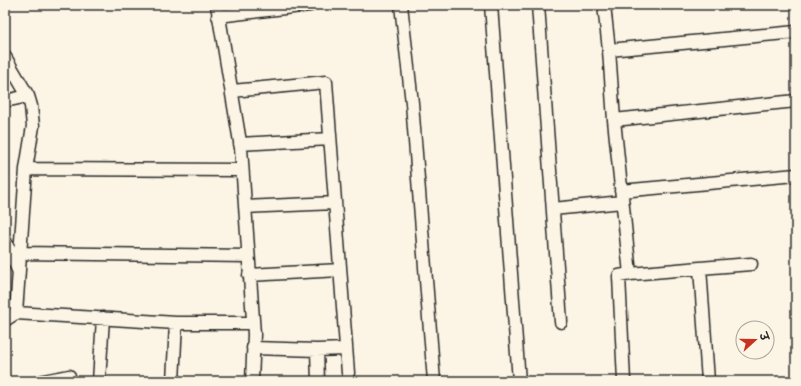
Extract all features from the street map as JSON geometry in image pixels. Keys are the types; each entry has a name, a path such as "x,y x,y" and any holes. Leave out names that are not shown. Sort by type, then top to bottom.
{"street":[{"path":"252,381 253,323 240,144 218,11 310,5"},
{"path":"401,5 412,104 434,381"},
{"path":"490,5 519,381"},
{"path":"538,5 561,322"},
{"path":"604,5 630,274"},
{"path":"609,50 796,32"},
{"path":"5,57 28,96 31,106 33,126 26,169 16,313"},
{"path":"232,91 326,82 348,373"},
{"path":"5,101 28,96"},
{"path":"614,120 796,101"},
{"path":"240,144 330,139"},
{"path":"26,169 242,170"},
{"path":"553,209 622,197 796,175"},
{"path":"245,207 335,203"},
{"path":"5,241 19,271"},
{"path":"20,253 248,256"},
{"path":"624,381 619,276 751,264"},
{"path":"700,268 708,381"},
{"path":"250,275 340,270"},
{"path":"5,320 16,313 176,323 253,323"},
{"path":"99,381 103,318"},
{"path":"173,381 176,323"},
{"path":"253,348 317,350 346,349"},
{"path":"317,350 318,381"},
{"path":"43,381 69,376"}]}
